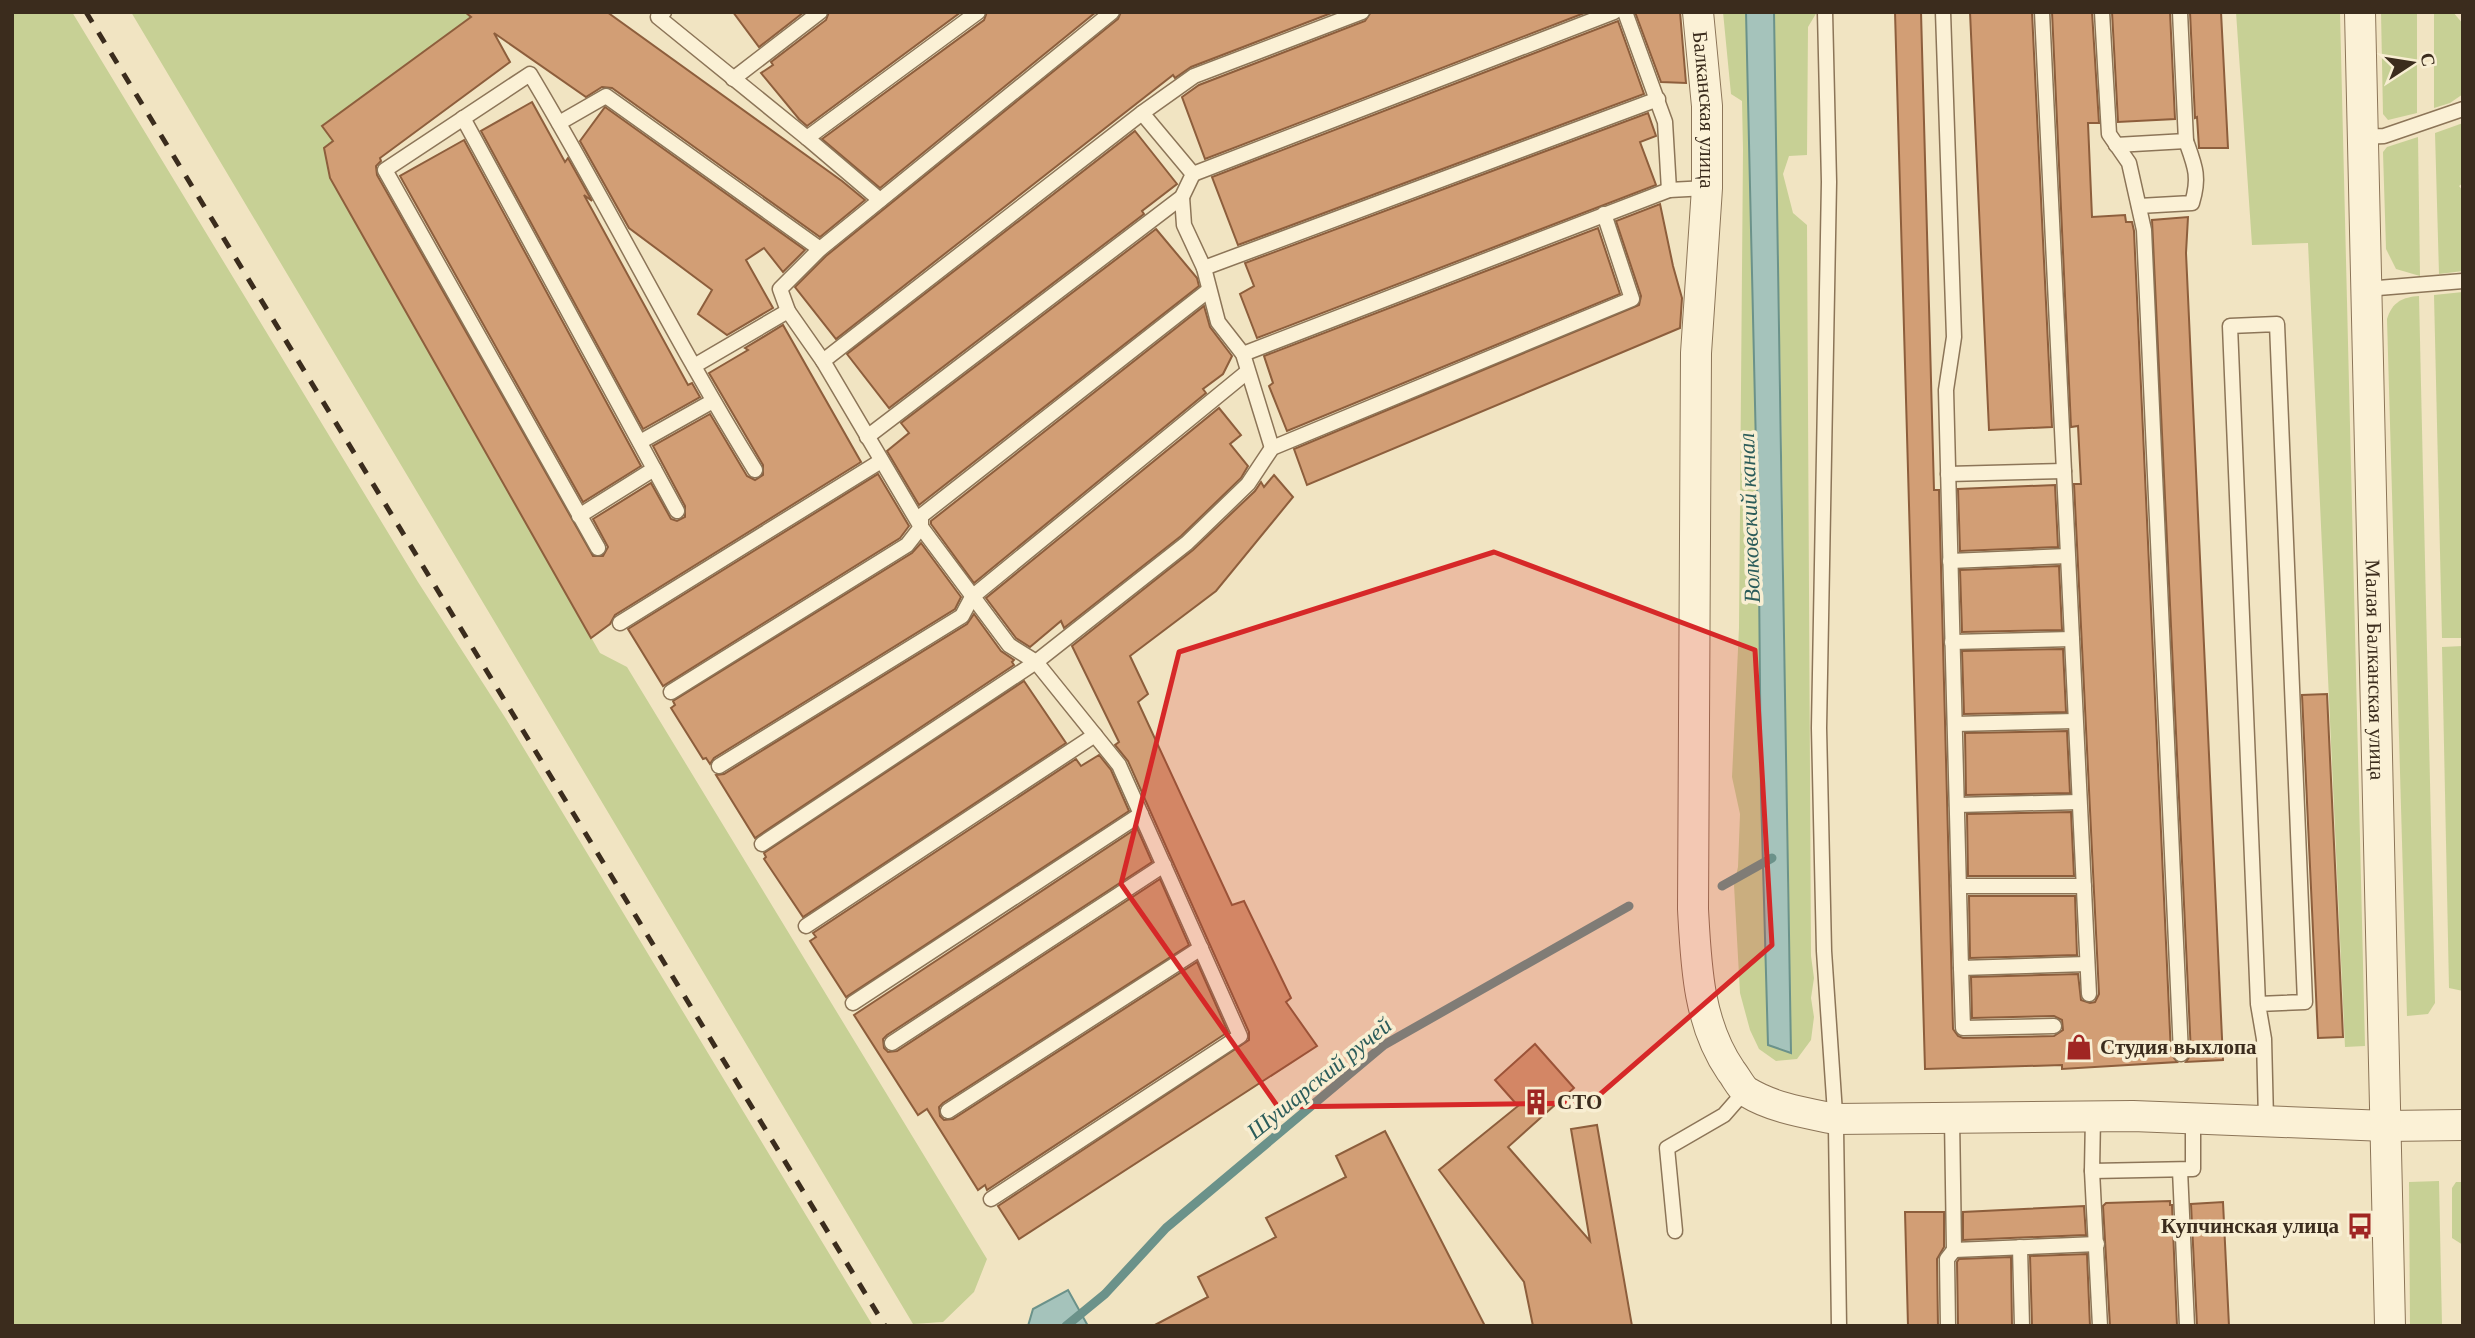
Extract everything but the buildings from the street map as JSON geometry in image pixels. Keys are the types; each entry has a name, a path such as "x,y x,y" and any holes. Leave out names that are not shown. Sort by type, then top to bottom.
{"street":[{"name":"Балканская улица","path":"1698,12 1707,106 1707,197 1696,353 1693,909 1696,968 1704,1010 1716,1050 1745,1091"},
{"name":"Малая Балканская улица","path":"2360,12 2390,1326"},
{"path":"1745,1091 1791,1110 1835,1123 2093,1116 2386,1126 2463,1125"}],"lane":[{"path":"664,12 658,17 880,200"},
{"path":"733,79 820,12"},
{"path":"807,138 978,12"},
{"path":"991,1199 1240,1036 1119,765 1036,662 1009,645 921,527 823,361 788,311 780,289 820,249 1112,12"},
{"path":"823,361 1142,113 1194,76 1362,12"},
{"path":"867,437 1182,197 1193,174 1614,12"},
{"path":"1625,12 1665,122 1669,190"},
{"path":"1825,12 1829,182 1819,728 1824,951 1835,1123 1839,1326"},
{"path":"1943,12 1954,337 1946,390 1963,1028 2054,1026"},
{"path":"2042,12 2089,994"},
{"path":"2102,12 2109,134 2130,163 2144,230 2181,1054"},
{"path":"2139,206 2192,203 2197,186 2195,167 2186,141 2180,12"},
{"path":"598,548 385,170 530,74 713,401 755,470"},
{"path":"559,123 606,96 820,249"},
{"path":"1204,268 1658,99"},
{"path":"2363,137 2384,136 2463,109"},
{"path":"1142,113 1193,174"},
{"path":"463,118 677,511"},
{"path":"2116,145 2186,141"},
{"path":"1242,354 1669,190 1707,197"},
{"path":"1182,197 1184,225 1204,268 1218,322 1242,354 1272,448"},
{"path":"762,844 1036,662 1187,543 1248,484 1272,448 1632,299 1604,215"},
{"path":"2366,289 2463,281"},
{"path":"671,692 906,545 921,527 921,516 1209,290"},
{"path":"694,366 788,311"},
{"path":"2258,1004 2305,1002 2277,324 2230,326 2258,1004 2264,1039 2266,1120"},
{"path":"719,766 962,616 972,597 1247,372"},
{"path":"640,442 713,401"},
{"path":"620,623 881,461"},
{"path":"579,516 654,469"},
{"path":"1948,474 2064,471"},
{"path":"1950,561 2067,556"},
{"path":"1952,642 2072,639"},
{"path":"1955,724 2076,721"},
{"path":"806,926 1095,735"},
{"path":"1957,806 2079,802"},
{"path":"853,1003 1141,814"},
{"path":"892,1044 1164,865"},
{"path":"1959,886 2084,886"},
{"path":"948,1111 1201,948"},
{"path":"1961,968 2087,964"},
{"path":"1675,1231 1667,1148 1724,1115 1745,1091"},
{"path":"2093,1116 2092,1171 2100,1326"},
{"path":"1948,1326 1947,1259 1954,1250 1952,1118"},
{"path":"2092,1171 2193,1170 2193,1118"},
{"path":"2180,1170 2187,1326"},
{"path":"1954,1250 2097,1244"},
{"path":"2020,1247 2022,1326"}],"highlighted area":[{"path":"1494,552 1755,650 1772,945 1590,1103 1278,1107 1121,884 1179,652"}],"green space":[{"path":"12,12 72,12 418,582 506,719 873,1326 12,1326"},
{"path":"131,12 478,12 322,126 333,141 324,149 330,178 600,653 627,667 987,1259 974,1292 943,1322 913,1324"},
{"path":"1723,12 1746,12 1768,1045 1791,1052 1774,12 1817,12 1808,27 1807,155 1789,156 1783,174 1793,213 1807,225 1811,956 1814,978 1811,998 1814,1017 1811,1040 1797,1059 1776,1061 1759,1049 1750,1030 1740,993 1734,885 1738,867 1740,814 1732,777 1739,628 1743,150 1742,101 1731,94"},
{"path":"2236,12 2340,12 2365,1046 2345,1047 2308,243 2252,245"},
{"path":"2381,12 2417,12 2417,113 2388,120 2383,114"},
{"path":"2434,12 2453,12 2463,24 2463,94 2450,103 2434,108"},
{"path":"2463,123 2463,183 2459,186 2463,191 2463,271 2439,274 2435,133"},
{"path":"2418,137 2420,276 2396,269 2386,249 2383,152 2387,147"},
{"path":"2463,292 2463,638 2442,638 2434,295"},
{"path":"2419,296 2435,1003 2428,1014 2407,1016 2387,319 2392,308 2399,302"},
{"path":"2463,646 2463,991 2449,988 2442,647"},
{"path":"2439,1181 2442,1326 2410,1326 2409,1182"},
{"path":"2456,1182 2463,1182 2463,1245 2452,1238 2452,1188"}],"water":[{"path":"1746,12 1774,12 1791,1053 1768,1045"},
{"path":"1068,1290 1088,1326 1028,1326 1033,1309"}],"waterway":[{"name":"Шушарский ручей","path":"1722,886 1772,858"},
{"name":"Шушарский ручей","path":"1066,1326 1105,1294 1166,1228 1384,1045 1629,906"}],"railway":[{"path":"86,12 885,1326"}],"place":[{"name":"Студия выхлопа","path":"2079,1047"},
{"name":"СТО","path":"1536,1102"},
{"name":"Купчинская улица","path":"2360,1226"}],"water label":[{"name":"Волковский канал","path":"1749,518"}]}
